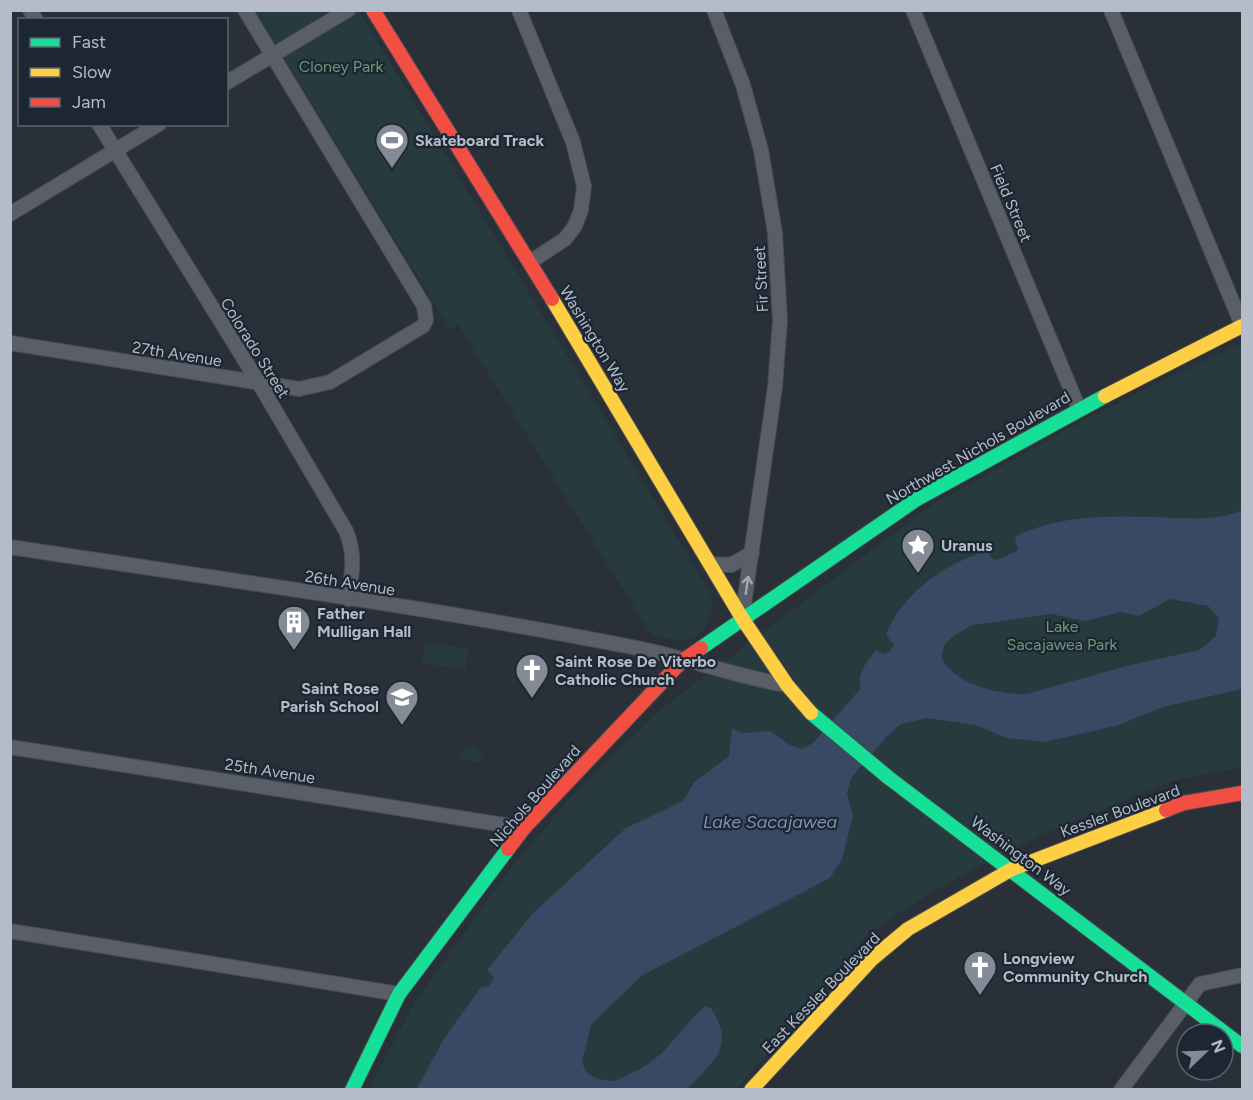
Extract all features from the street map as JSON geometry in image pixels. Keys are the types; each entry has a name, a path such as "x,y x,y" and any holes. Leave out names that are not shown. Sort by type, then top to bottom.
{"main road":[{"name":"Washington Way","path":"374,10 530,262 742,618 787,685 817,720 889,778 1012,869 1242,1046"},
{"name":"Northwest Nichols Boulevard","path":"742,618 917,499 1079,409 1242,325"},
{"name":"Nichols Boulevard","path":"352,1089 399,994 524,828 682,661 742,618"},
{"name":"Kessler Boulevard","path":"1012,869 1184,803 1242,793"},
{"name":"East Kessler Boulevard","path":"751,1089 872,959 900,935 1012,869"}],"street":[{"path":"245,10 272,56"},
{"path":"228,82 348,10"},
{"path":"519,10 573,142 584,186 580,210 574,226 565,238 530,262"},
{"name":"Fir Street","path":"714,10 743,85 761,150 776,233 780,320 775,387 742,618"},
{"name":"Field Street","path":"913,10 1079,409"},
{"path":"1111,10 1242,325"},
{"name":"27th Avenue","path":"10,343 260,385 299,389 330,382 418,331 426,320 424,306 272,56"},
{"name":"Colorado Street","path":"100,126 260,385 353,548 354,568 348,598"},
{"path":"10,214 156,126"},
{"name":"26th Avenue","path":"10,547 348,598 639,649 682,661"},
{"path":"710,564 731,565 752,553"},
{"path":"682,661 758,681 787,685"},
{"name":"25th Avenue","path":"10,747 524,828"},
{"path":"10,931 399,994"},
{"path":"1120,1089 1200,984 1242,975"}],"green space":[{"name":"Cloney Park","path":"255,11 359,11 711,594 712,609 708,623 698,634 679,640 651,634 458,325 450,329"},
{"name":"Lake Sacajawea Park","path":"1242,342 1242,767 1175,780 1052,830 975,868 905,909 867,935 737,1089 368,1090 415,1002 510,869 572,796 661,709 932,505 1088,418"},
{"path":"425,642 469,649 465,670 422,663"},
{"path":"467,747 477,749 482,757 481,763 459,759 460,753"}],"water":[{"name":"Lake Sacajawea","path":"1242,510 1242,689 1163,707 1119,725 1045,742 1007,738 975,725 927,718 901,724 887,736 851,778 847,793 853,816 842,859 830,878 641,976 591,1025 582,1062 586,1072 597,1079 615,1081 642,1068 661,1054 698,1012 706,1006 711,1008 722,1033 722,1043 713,1061 687,1089 416,1090 445,1037 481,987 489,986 494,978 487,970 533,913 626,828 683,801 694,782 729,756 732,728 743,733 770,731 790,745 801,749 813,743 860,689 862,672 876,650 883,654 889,652 894,645 886,635 902,607 913,594 940,573 954,564 984,552 989,552 992,559 997,560 1018,550 1015,540 1018,535 1035,528 1068,520 1102,517 1200,518 1232,514","holes":["1170,599 1208,606 1219,618 1216,636 1199,650 1126,666 1027,694 991,690 966,681 947,666 941,657 945,644 956,634 973,625 1051,614 1085,621 1121,612 1139,616"]}],"traffic: fast":[{"path":"701,648 917,499 1105,396"},
{"path":"811,713 889,778 1242,1046"},
{"path":"352,1090 399,994 508,849"}],"traffic: slow":[{"path":"552,299 742,618 787,685 811,713"},
{"path":"1105,396 1242,326"},
{"path":"751,1090 872,959 908,929 1012,869 1166,810"}],"traffic: jam":[{"path":"373,10 552,299"},
{"path":"508,849 524,828 682,661 701,648"},
{"path":"1166,810 1184,803 1242,793"}],"place":[{"name":"Skateboard Track","path":"392,169"},
{"name":"Uranus","path":"918,574"},
{"name":"Father Mulligan Hall","path":"294,651"},
{"name":"Saint Rose De Viterbo Catholic Church","path":"532,699"},
{"name":"Saint Rose Parish School","path":"402,726"},
{"name":"Longview Community Church","path":"980,996"}]}
